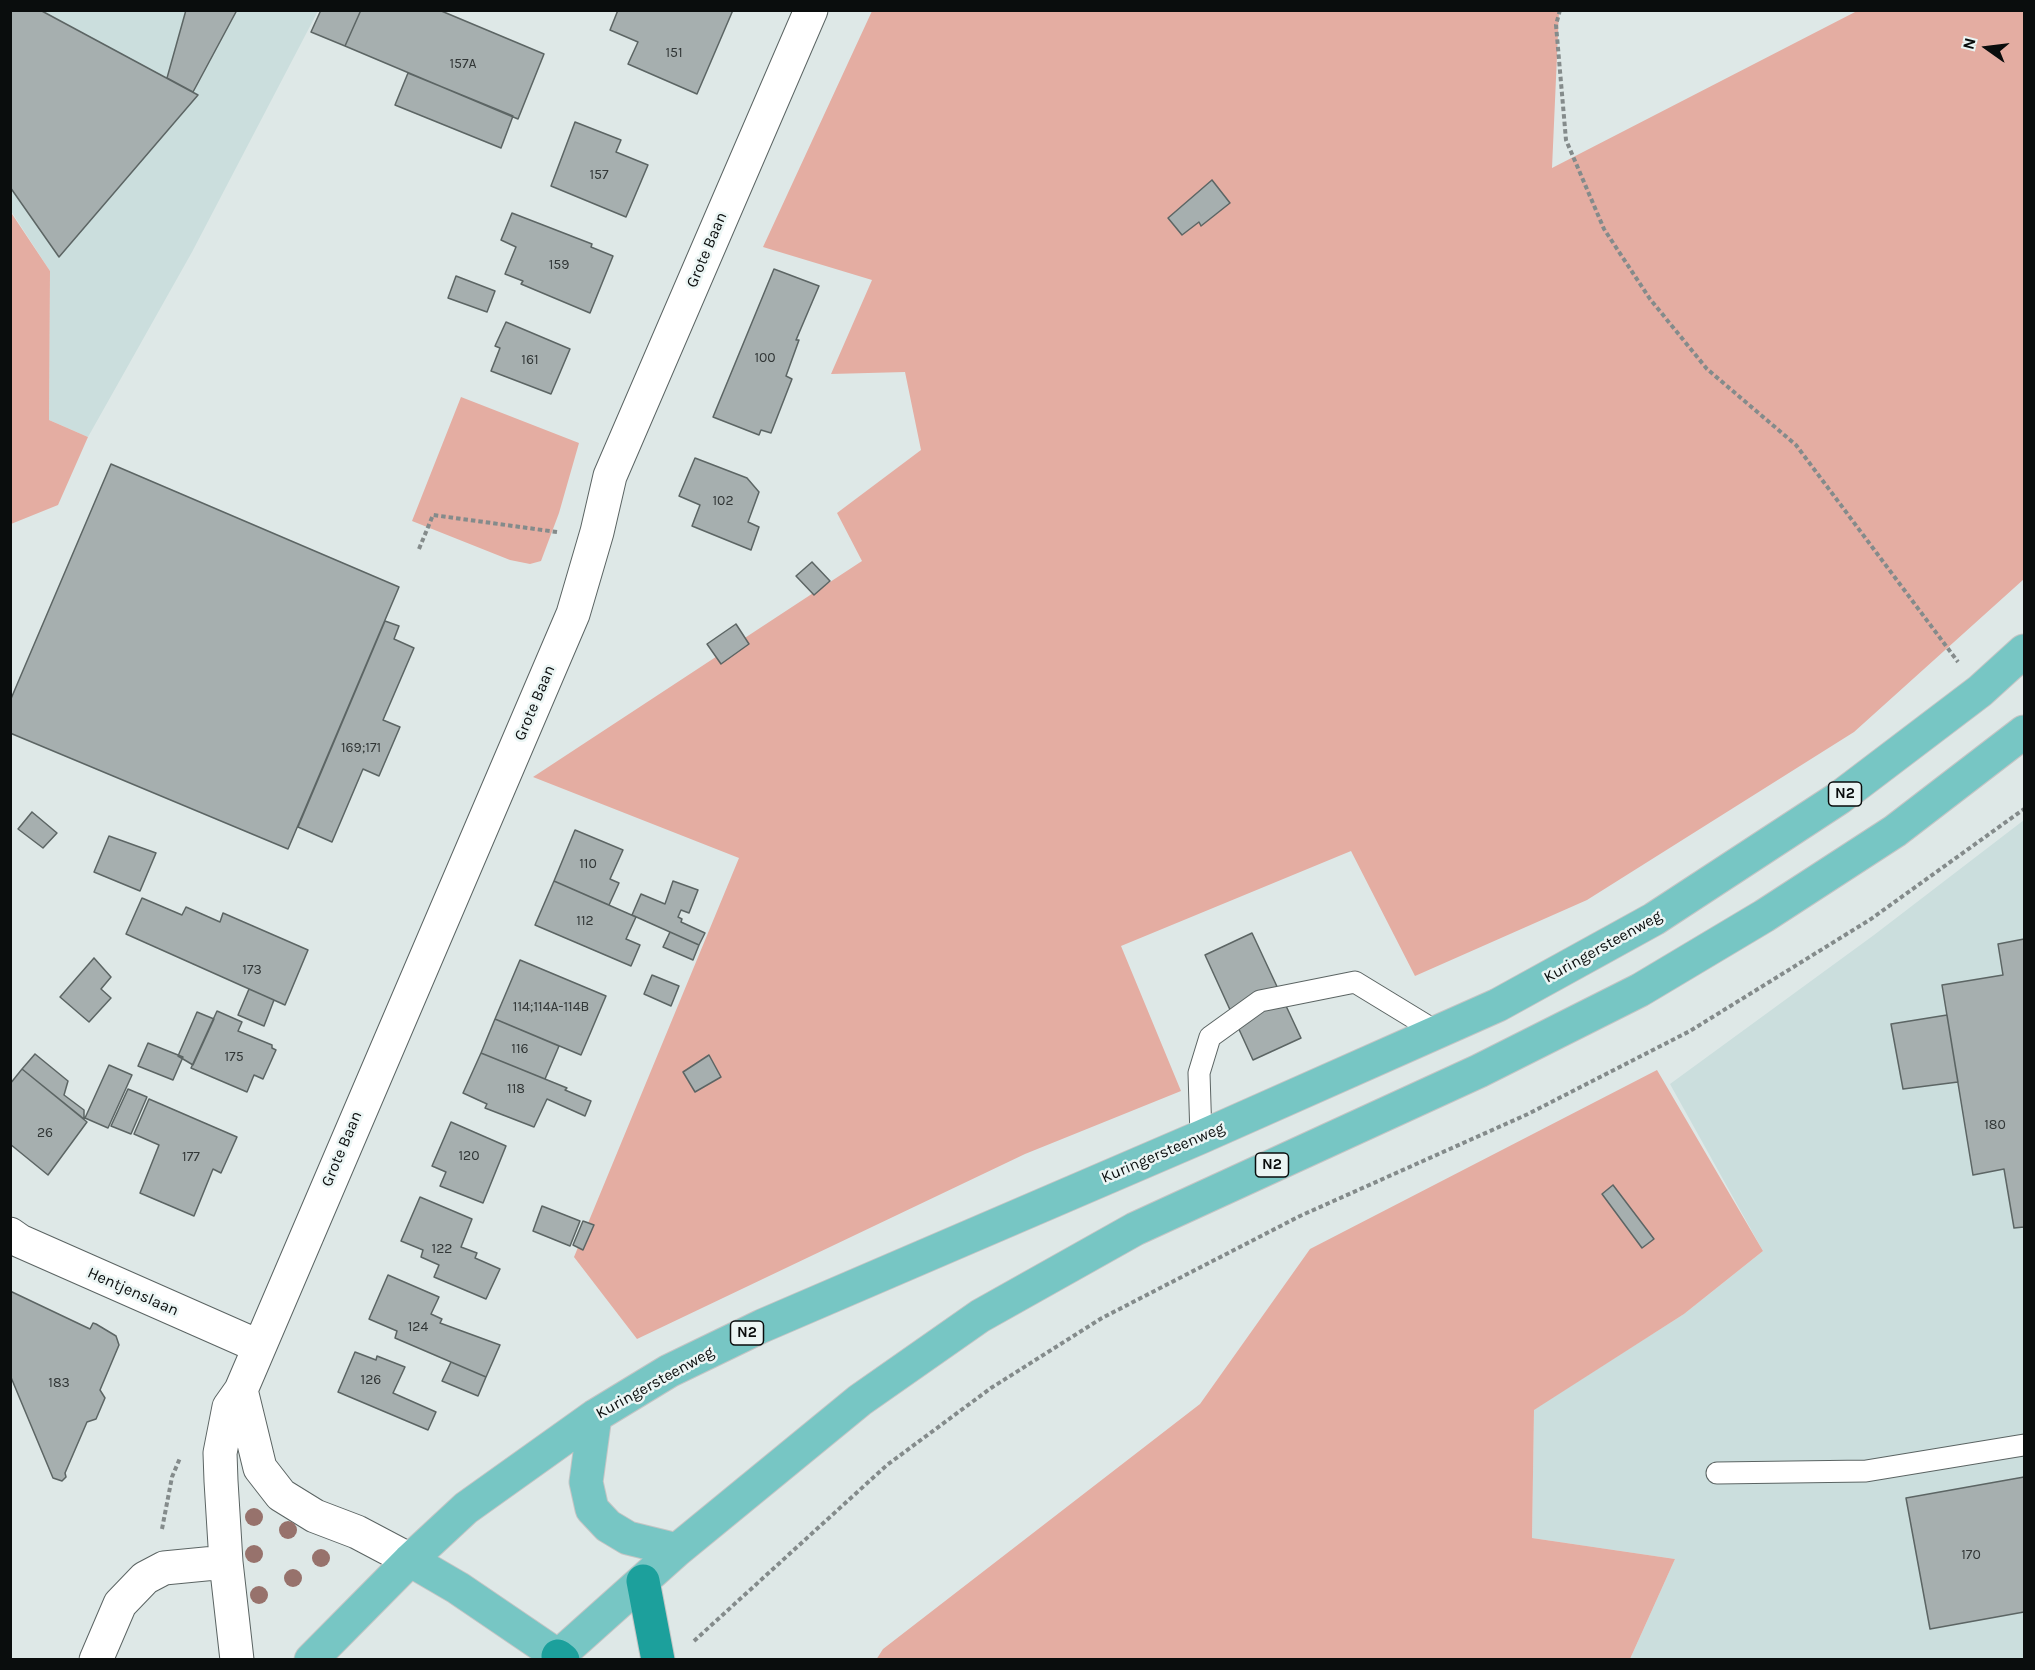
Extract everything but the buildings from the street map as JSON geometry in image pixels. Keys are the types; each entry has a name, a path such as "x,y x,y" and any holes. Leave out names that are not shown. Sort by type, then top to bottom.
{"highway":[{"path":"643,1581 658,1659"}],"main road":[{"name":"Kuringersteenweg","path":"311,1659 410,1560 466,1508 595,1416 669,1371 762,1326 1201,1137 1498,1005 1654,919 1839,798 1980,692 2025,651"},
{"name":"N2","path":"558,1658 677,1550 860,1400 980,1316 1135,1229 1479,1071 1640,990 1764,916 1895,831 2025,732"},
{"path":"595,1416 586,1482 592,1509 608,1526 628,1538 677,1550"},
{"path":"410,1560 458,1588 558,1658"}],"street":[{"name":"Grote Baan","path":"237,1659 226,1562 220,1453 229,1407 241,1390 573,614 597,532 610,476 811,10"},
{"name":"Hentjenslaan","path":"10,1234 31,1246 258,1346"},
{"path":"241,1390 260,1468 281,1495 315,1516 357,1532 410,1560"},
{"path":"96,1659 120,1604 145,1578 164,1568 226,1562"}],"lane":[{"path":"1201,1137 1199,1073 1210,1037 1260,1001 1355,982 1437,1032"},
{"path":"1717,1473 1866,1471 2025,1445"}],"path":[{"path":"1560,10 1556,25 1566,140 1604,229 1650,299 1707,369 1796,445 1980,692"},
{"path":"419,549 433,514 558,532"},
{"path":"689,1645 887,1465 991,1388 1102,1318 1300,1216 1528,1114 1690,1031 1871,919 2025,809"},
{"path":"164,1568 162,1522 172,1477"}],"shaded area":[{"path":"10,11 318,11 192,252 88,437 49,420 50,271 11,211"},
{"path":"872,11 1559,11 1552,168 1857,11 2024,11 2024,579 1854,732 1587,900 1415,976 1351,851 1121,946 1181,1091 1025,1154 637,1339 574,1257 739,858 533,777 862,561 837,513 921,450 905,372 831,374 872,280 763,247"},
{"path":"10,211 50,271 49,420 88,437 58,505 11,524"},
{"path":"461,397 579,443 559,513 541,561 530,564 510,560 412,521"},
{"path":"2024,820 2024,1659 1630,1659 1675,1559 1532,1538 1534,1409 1684,1314 1763,1251 1670,1084 1874,935"},
{"path":"1657,1070 1763,1251 1684,1314 1534,1410 1532,1538 1675,1559 1630,1659 876,1660 883,1649 1200,1404 1310,1249"}]}
